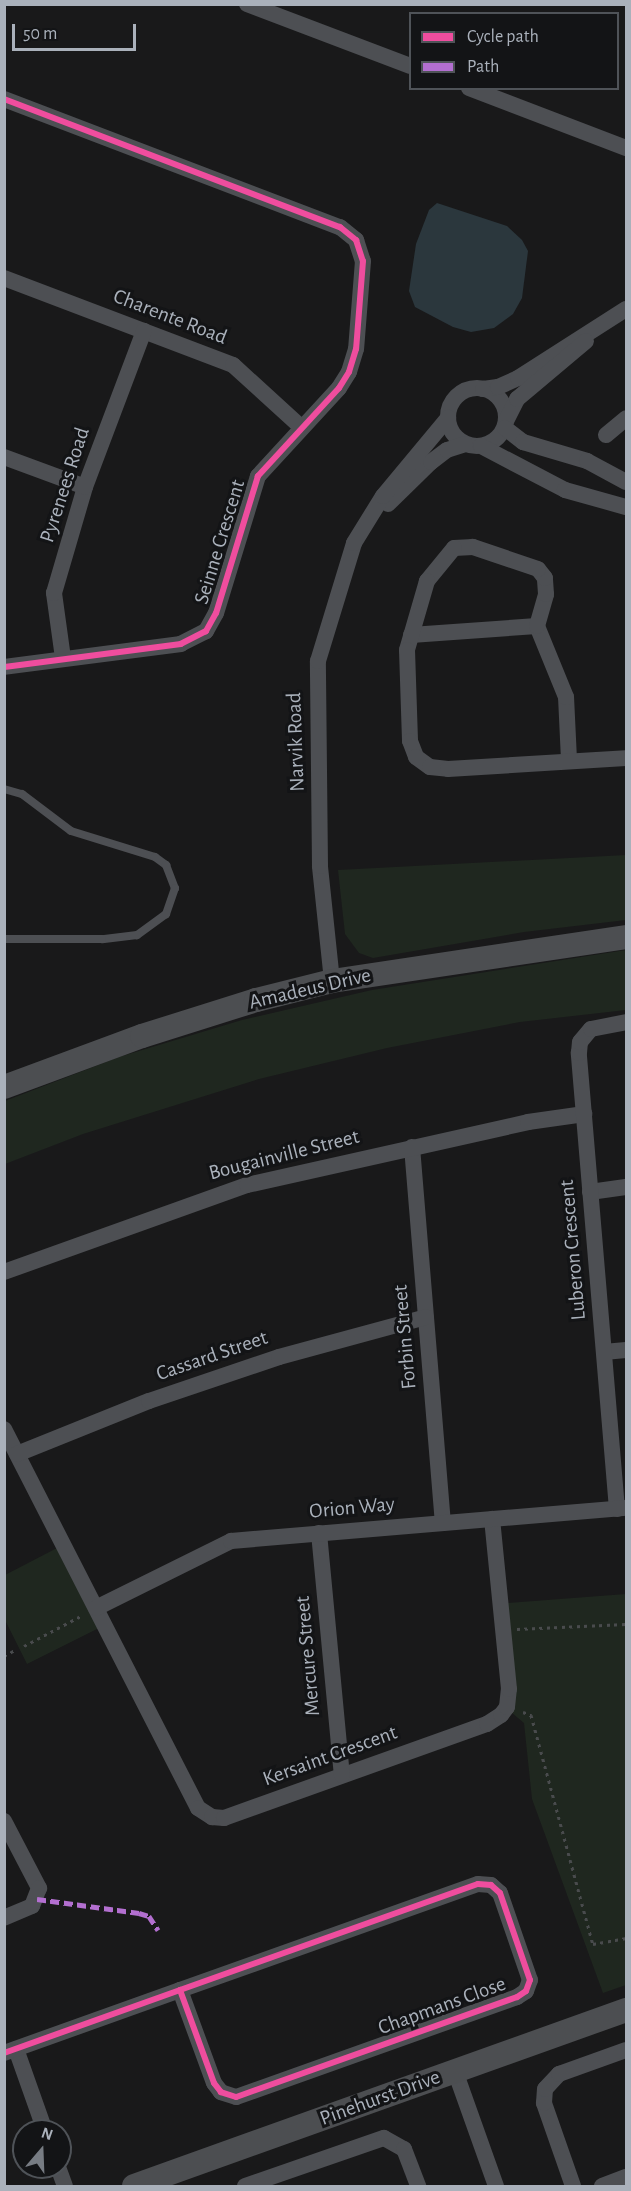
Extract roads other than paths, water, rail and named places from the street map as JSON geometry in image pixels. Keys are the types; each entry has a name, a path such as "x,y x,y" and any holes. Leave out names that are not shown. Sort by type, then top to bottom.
{"street":[{"path":"247,4 409,65"},
{"path":"474,90 627,148"},
{"name":"Seinne Crescent","path":"4,99 340,226 353,236 363,261 354,357 339,388 254,484 216,613 206,631 188,642 4,667"},
{"name":"Charente Road","path":"4,278 240,369 302,428"},
{"path":"627,309 590,335 575,339 505,384 461,393 452,404 448,418 454,435 545,481 595,500 627,507"},
{"name":"Pyrenees Road","path":"63,658 54,593 85,487 144,331"},
{"path":"473,445 495,441 506,425 517,399 582,347 590,335"},
{"path":"483,389 500,399 506,425 523,442 587,461 627,482"},
{"name":"Narvik Road","path":"332,981 320,866 318,662 341,574 354,543 383,496 448,418"},
{"path":"606,435 627,418"},
{"name":"Narvik Road","path":"374,512 390,503 431,462 447,450 473,445"},
{"path":"545,481 554,453"},
{"path":"4,457 85,487"},
{"path":"569,760 566,698 537,626 547,586 540,572 462,546 446,554 429,577 411,635 406,663 410,741 420,761 436,769 448,769 627,758"},
{"path":"411,635 537,626"},
{"name":"Amadeus Drive","path":"4,1087 188,1022 332,981 627,937"},
{"name":"Luberon Crescent","path":"622,1508 604,1352 580,1042 596,1026 627,1022"},
{"name":"Bougainville Street","path":"4,1272 224,1191 412,1147 584,1114"},
{"name":"Forbin Street","path":"412,1147 443,1523"},
{"path":"591,1192 627,1188"},
{"name":"Cassard Street","path":"17,1454 149,1401 279,1357 426,1317"},
{"path":"604,1352 627,1350"},
{"path":"4,1429 96,1608"},
{"name":"Orion Way","path":"96,1608 225,1542 622,1508"},
{"name":"Kersaint Crescent","path":"96,1608 198,1808 207,1816 224,1818 487,1724 507,1707 503,1630 492,1519"},
{"name":"Mercure Street","path":"319,1533 342,1775"},
{"path":"4,1821 39,1888 32,1906 4,1918"},
{"name":"Chapmans Close","path":"40,2119 10,2051 180,1990 483,1883 500,1893 530,1980 526,1991 517,1997 236,2097 221,2092 213,2083 180,1990"},
{"name":"Pinehurst Drive","path":"134,2187 627,2010"},
{"path":"573,2187 544,2103 545,2089 559,2074 627,2050"},
{"path":"455,2071 496,2187"},
{"path":"245,2187 384,2138 404,2149 418,2187"},
{"path":"602,2187 627,2177"}],"lane":[{"path":"4,789 22,794 71,831 155,857 166,865 175,888 166,914 137,935 102,939 4,939"}]}
